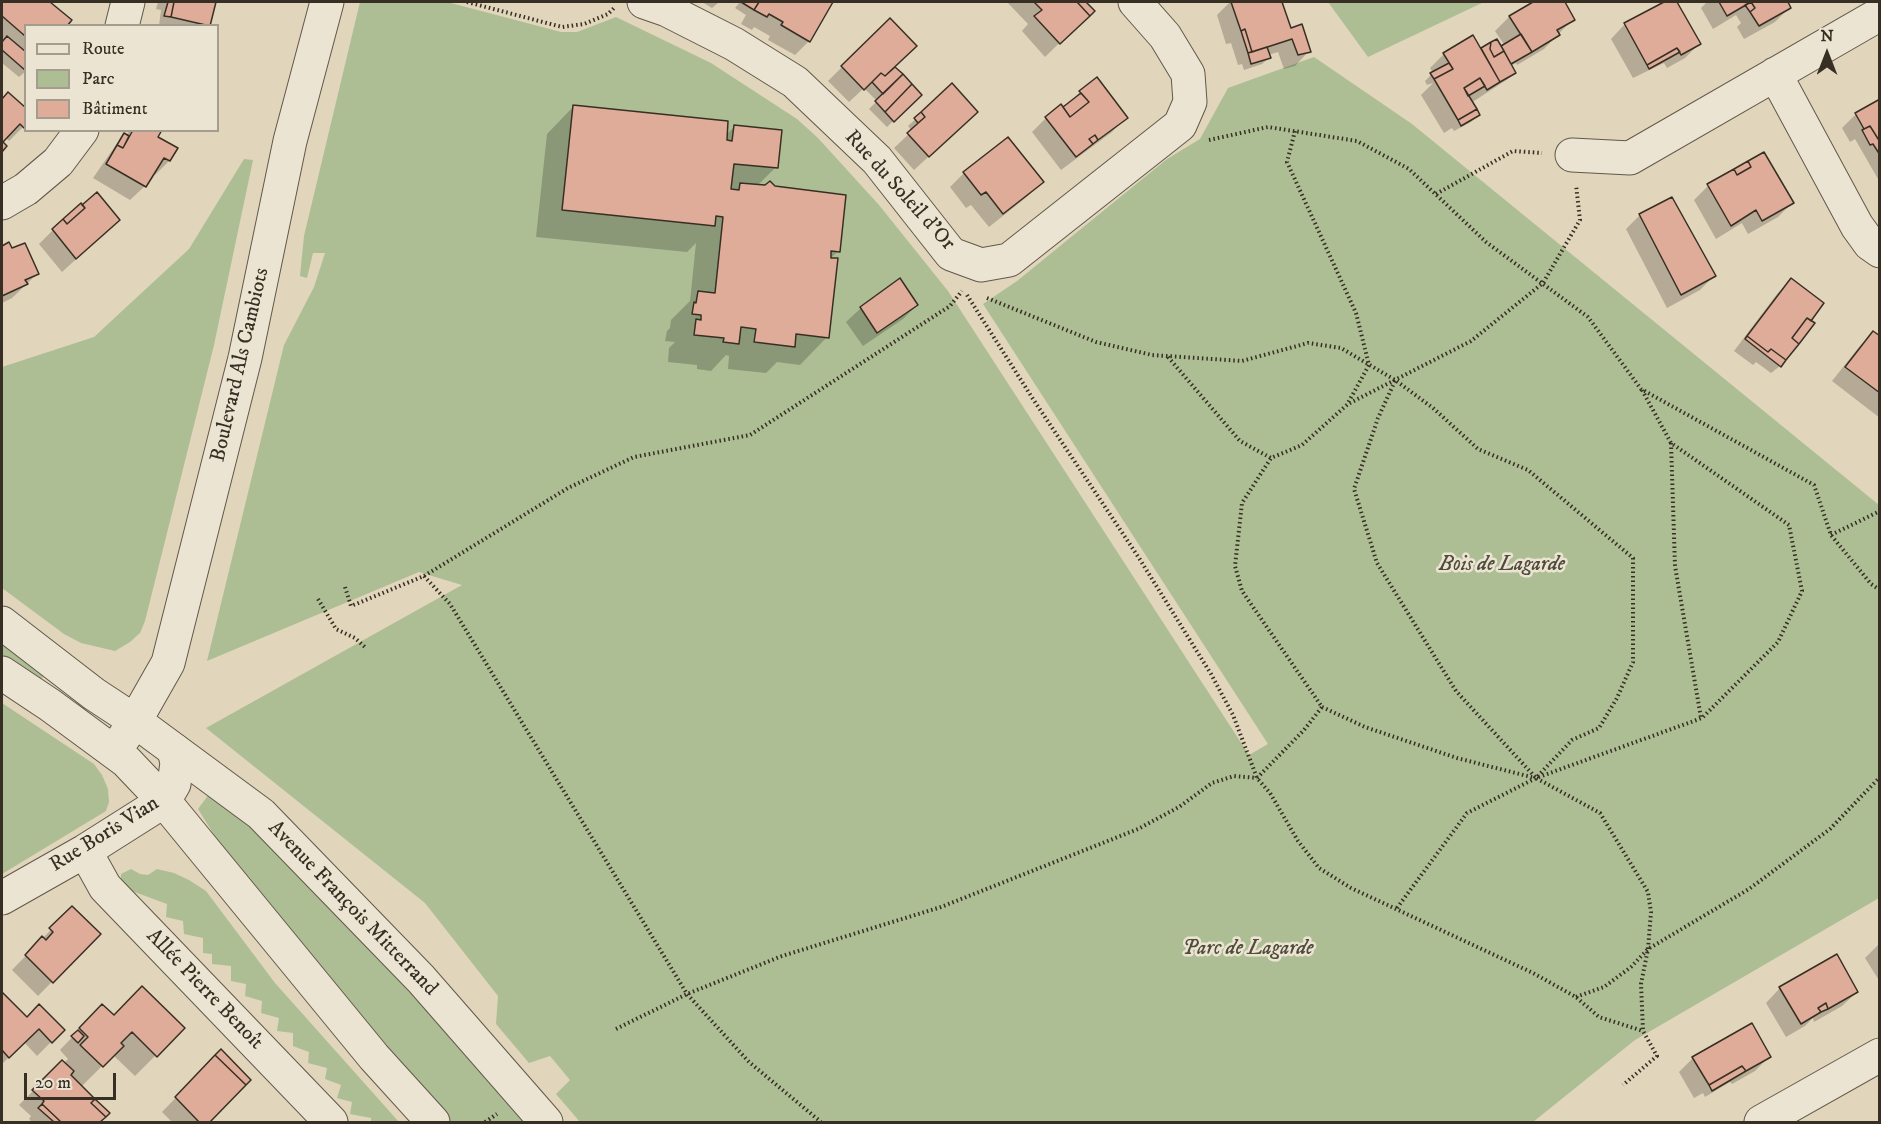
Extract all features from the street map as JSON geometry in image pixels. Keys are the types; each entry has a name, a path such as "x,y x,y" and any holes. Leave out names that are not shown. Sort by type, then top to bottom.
{"street":[{"path":"122,24 128,2"},
{"name":"Boulevard Als Cambiots","path":"135,721 168,663 245,358 290,141 327,2"},
{"name":"Rue du Soleil d'Or","path":"644,2 667,10 734,44 795,82 877,160 951,254 981,265 1009,260 1180,125"},
{"path":"1135,2 1165,36 1188,74 1190,102 1180,125"},
{"path":"1572,155 1630,158 1880,14"},
{"path":"1775,74 1857,226 1870,244 1880,251"},
{"path":"2,203 26,189 58,162 80,132"},
{"name":"Avenue François Mitterrand","path":"2,623 94,694 135,721 261,814 422,979 546,1122"},
{"path":"2,673 126,761 164,801 367,1048 433,1122"},
{"path":"114,752 135,721"},
{"name":"Rue Boris Vian","path":"2,898 164,801 174,784 177,763 174,750"},
{"name":"Allée Pierre Benoît","path":"85,850 105,887 331,1122"},
{"path":"1761,1122 1880,1055"}],"path":[{"path":"467,2 562,27 584,24 600,18 621,2"},
{"path":"1180,125 1205,141 1268,127 1357,141 1409,169 1486,242 1588,317 1641,390 1671,443 1790,525 1802,591 1778,642 1702,718 1536,778 1467,813 1429,862 1397,909"},
{"path":"1295,131 1287,162 1356,313 1369,365 1348,404"},
{"path":"1436,194 1513,151 1572,155 1580,220 1543,283 1471,341 1348,404 1302,445 1271,458 1242,503 1235,566 1242,591 1322,707 1365,727 1457,758 1536,778 1600,813 1647,892 1651,912 1648,950 1641,984 1643,1031 1657,1056 1623,1085"},
{"path":"963,289 973,293"},
{"path":"345,587 351,606 424,576 568,488 634,457 750,435 950,306 963,289"},
{"path":"963,289 1139,558 1211,674 1233,715 1257,778 1270,793 1298,841 1319,868 1351,888 1533,973 1576,998 1599,1017 1643,1031"},
{"path":"984,297 1096,342 1167,357 1242,361 1308,343 1341,348 1395,380 1433,408 1479,449 1528,470 1633,558 1633,662 1617,698 1599,728 1572,740 1536,778"},
{"path":"1167,357 1240,441 1271,458"},
{"path":"1395,380 1378,418 1354,489 1377,563 1455,691 1536,778"},
{"path":"1641,390 1814,485 1831,535 1871,584 1879,590"},
{"path":"1671,443 1675,566 1702,718"},
{"path":"1831,535 1880,511"},
{"path":"424,576 450,604 687,994 749,1062 821,1122"},
{"path":"318,599 336,629 355,638 366,648"},
{"path":"1257,778 1304,730 1322,707"},
{"path":"616,1029 687,994 782,956 941,907 1138,829 1179,807 1212,783 1233,776 1257,778"},
{"path":"1576,998 1604,987 1631,967 1648,950 1749,889 1830,829 1878,780"}],"green space":[{"path":"360,2 447,2 561,32 577,32 616,17 711,63 797,119 818,138 879,205 948,291 1249,755 1268,744 983,304 1017,281 1167,159 1200,139 1228,88 1314,57 1412,124 1879,505 1879,898 1635,1040 1533,1122 580,1122 556,1094 570,1080 550,1056 529,1063 496,1024 498,996 425,903 206,728 462,585 419,572 207,661 284,345 314,287 325,253 313,253 307,278 300,276 304,236"},
{"path":"1328,2 1484,2 1368,57"},
{"path":"244,159 253,160 214,345 145,621 140,633 115,651 81,643 64,634 2,588 2,367 94,337 189,249"},
{"path":"2,641 46,672 39,683 2,659"},
{"path":"2,703 94,764 108,789 109,802 106,811 2,874"},
{"path":"212,790 295,860 527,1122 450,1122 379,1045 236,870 198,809"},
{"path":"131,869 148,875 157,869 174,873 206,891 275,983 399,1122 371,1122 371,1118 350,1114 352,1102 337,1098 341,1085 325,1079 327,1068 308,1063 309,1052 293,1046 293,1033 277,1031 279,1018 261,1013 262,1001 245,996 246,984 231,981 231,966 212,964 212,954 203,953 203,938 184,934 183,921 166,917 167,904 121,887 121,874"}],"building":[{"path":"2,2 50,2 72,20 69,24 24,24 24,35 2,16"},
{"path":"168,2 174,2 171,17 164,16"},
{"path":"174,2 216,2 210,24 171,17"},
{"path":"741,2 759,2 754,10"},
{"path":"759,2 833,2 810,42 781,25 783,22 769,14 767,17 754,10"},
{"path":"1034,2 1077,2 1090,16 1060,44 1034,16 1042,10"},
{"path":"1077,2 1086,2 1095,11 1090,16"},
{"path":"1231,2 1282,2 1291,28 1302,24 1311,52 1298,55 1292,39 1252,52 1245,29 1241,31"},
{"path":"1533,2 1565,2 1575,20 1557,30 1560,35 1532,52 1509,16"},
{"path":"1664,2 1677,2 1701,44 1681,55 1677,48 1647,65 1624,23"},
{"path":"1719,2 1751,2 1727,16"},
{"path":"1751,2 1788,2 1791,8 1759,26 1750,12 1755,8"},
{"path":"1751,2 1755,8 1750,12 1745,5"},
{"path":"890,18 917,46 885,76 881,73 864,90 841,66"},
{"path":"1245,29 1252,52 1248,53 1241,31"},
{"path":"1521,34 1532,52 1511,64 1501,46"},
{"path":"1473,35 1500,82 1487,90 1480,78 1464,88 1477,109 1458,120 1434,79 1453,69 1443,53"},
{"path":"7,36 24,50 24,69 2,50 2,42"},
{"path":"1497,39 1504,51 1494,57 1490,49 1491,42"},
{"path":"1491,42 1490,49 1494,57 1504,51 1516,73 1500,82 1481,48"},
{"path":"1267,47 1271,58 1251,64 1248,53"},
{"path":"1677,48 1680,52 1649,69 1647,65"},
{"path":"1449,63 1453,69 1434,79 1430,73"},
{"path":"895,67 903,74 883,94 872,82 881,73 885,76"},
{"path":"903,74 912,84 885,112 875,101"},
{"path":"1097,77 1128,118 1098,140 1095,135 1089,139 1093,144 1076,157 1045,117 1061,104 1070,117 1089,102 1079,91"},
{"path":"1480,78 1485,86 1468,96 1464,88"},
{"path":"952,83 978,112 929,157 907,133 925,117 921,112"},
{"path":"912,84 922,95 894,122 885,112"},
{"path":"8,92 24,106 24,128 20,124 3,142 7,146 2,152 2,99"},
{"path":"1081,93 1089,102 1070,117 1063,107"},
{"path":"1880,99 1880,142 1870,126 1864,129 1855,113"},
{"path":"573,105 728,121 727,140 732,141 734,125 782,130 778,168 734,164 731,189 739,190 740,183 765,185 770,181 775,186 846,195 840,252 831,251 831,258 838,258 829,338 796,334 795,347 754,342 756,329 741,327 739,344 723,342 724,338 694,335 696,319 701,320 701,315 692,314 698,291 715,293 723,217 716,216 715,226 562,210"},
{"path":"1477,109 1480,115 1461,126 1458,120"},
{"path":"921,112 925,117 918,123 914,118"},
{"path":"1870,126 1880,142 1880,155 1873,144 1870,145 1862,130"},
{"path":"132,132 161,132 158,137 178,148 170,161 164,158 146,187 106,164 117,145 123,148"},
{"path":"124,133 129,136 123,148 117,145"},
{"path":"1095,135 1098,140 1093,144 1089,139"},
{"path":"1008,137 1044,182 1003,214 986,192 981,195 963,172"},
{"path":"1764,152 1794,203 1762,221 1756,210 1731,226 1707,184 1734,169 1737,175 1751,167 1748,161"},
{"path":"1748,161 1751,167 1737,175 1734,169"},
{"path":"97,192 120,220 76,259 52,229 63,219 67,224 85,208 82,205"},
{"path":"1672,197 1716,276 1681,295 1639,214"},
{"path":"81,203 85,208 67,224 63,219"},
{"path":"9,242 12,248 25,243 39,274 25,280 28,284 2,296 2,246"},
{"path":"900,278 918,305 877,333 860,307"},
{"path":"1791,278 1824,303 1811,321 1807,318 1792,338 1799,344 1786,360 1771,349 1768,352 1747,336"},
{"path":"1807,318 1815,323 1799,344 1792,338"},
{"path":"1873,331 1880,336 1880,393 1845,367"},
{"path":"1747,336 1768,352 1771,349 1786,360 1781,367 1745,339"},
{"path":"72,906 101,934 53,983 25,955 42,936 46,940 53,932 49,928"},
{"path":"1837,954 1858,992 1828,1009 1826,1003 1818,1008 1821,1012 1801,1024 1779,987"},
{"path":"142,986 185,1028 157,1057 132,1032 121,1043 124,1046 103,1067 80,1045 88,1037 79,1028 102,1004 114,1015"},
{"path":"2,992 27,1017 39,1004 65,1030 52,1043 39,1029 9,1058 2,1050"},
{"path":"1826,1003 1828,1009 1821,1012 1818,1008"},
{"path":"1752,1023 1771,1057 1746,1071 1742,1066 1709,1085 1692,1057"},
{"path":"78,1030 84,1036 78,1043 71,1036"},
{"path":"221,1049 251,1080 246,1085 215,1055"},
{"path":"215,1055 246,1085 210,1122 199,1122 175,1097"},
{"path":"62,1060 74,1071 71,1075 95,1099 91,1103 106,1117 100,1122 61,1122 42,1104 44,1101 32,1090"},
{"path":"1742,1066 1746,1071 1712,1091 1709,1085"},
{"path":"95,1099 110,1113 106,1117 91,1103"},
{"path":"42,1104 61,1122 54,1122 38,1108"}],"park label":[{"name":"Bois de Lagarde","path":"1502,566"},
{"name":"Parc de Lagarde","path":"1248,950"}]}
